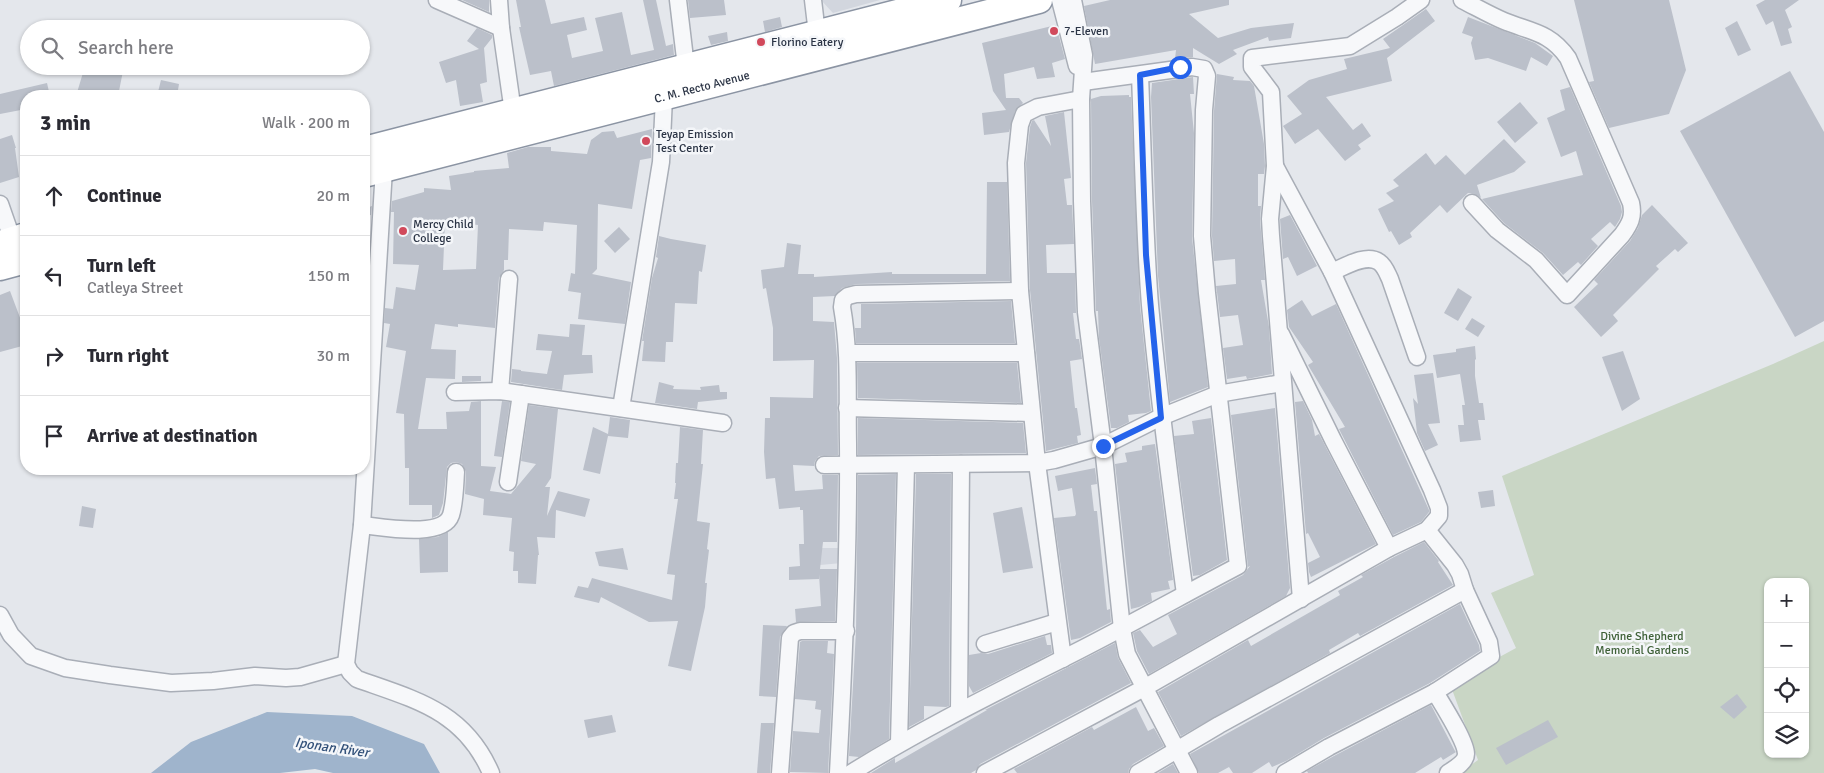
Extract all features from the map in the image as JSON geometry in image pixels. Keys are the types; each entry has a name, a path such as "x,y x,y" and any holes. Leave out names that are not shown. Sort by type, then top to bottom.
{"highway":[{"name":"C. M. Recto Avenue","path":"374,171 664,97 948,0"},
{"name":"C. M. Recto Avenue","path":"370,148 686,68 819,44 1039,0"}],"street":[{"path":"437,0 501,28"},
{"path":"499,0 513,112"},
{"path":"678,0 686,68"},
{"path":"813,0 819,44"},
{"path":"1060,0 1082,91"},
{"path":"1073,0 1084,55 1082,91 1084,285 1122,629 1128,654 1176,751 1189,773"},
{"path":"1301,599 1277,324 1270,219 1275,166 1271,92 1252,67 1252,58 1350,46 1421,0"},
{"path":"1462,0 1504,21 1536,32 1560,46 1568,58 1631,203 1632,218 1622,235 1567,295 1536,260 1497,230 1472,203"},
{"path":"851,773 899,743 1122,629 1238,566 1202,236 1204,110 1207,76 1204,70 1192,66 1140,75 1082,91 1030,110 1024,114 1022,119 1016,163 1020,291 1031,413 1063,659"},
{"path":"1140,75 1146,255 1161,418 1185,594"},
{"path":"621,408 661,162 664,97"},
{"path":"985,773 1144,688 1389,548 1427,530 1440,516 1439,508 1332,272 1275,166"},
{"path":"370,289 374,171"},
{"path":"0,204 14,252"},
{"path":"1332,272 1362,260 1379,262 1390,279 1418,357"},
{"path":"500,391 509,280"},
{"path":"838,773 846,631 848,464 848,354 842,307 843,300 848,296 856,294 1020,291"},
{"path":"1277,324 1333,440 1389,548"},
{"path":"848,354 1026,353"},
{"path":"824,464 1037,463 1054,460 1103,446 1161,418 1218,394 1282,383"},
{"path":"455,392 500,391 723,423"},
{"path":"508,482 521,394"},
{"path":"847,408 1031,413"},
{"path":"959,711 961,464"},
{"path":"899,743 906,465"},
{"path":"362,525 398,529 429,529 447,522 450,515 456,472"},
{"path":"364,475 362,525 346,664 350,672 357,679 423,703 442,713 460,726 485,758 491,773"},
{"path":"1285,773 1329,747 1434,692 1491,656 1489,642 1455,565 1427,530"},
{"path":"1138,773 1465,590"},
{"path":"0,615 11,636 31,656 65,668 110,675 170,683 213,681 255,676 286,678 300,677 346,664"},
{"path":"985,644 1057,622"},
{"path":"780,773 790,638 794,633 800,631 846,631"},
{"path":"1434,692 1458,733 1466,754 1464,760 1448,773"}],"shaded area":[{"path":"821,0 880,0 833,13"},
{"path":"820,548 842,548 842,563 820,565"}],"green space":[{"name":"Divine Shepherd Memorial Gardens","path":"1824,341 1824,773 1460,773 1478,760 1450,684 1516,648 1491,593 1534,575 1502,476"}],"water":[{"name":"Iponan River","path":"267,712 352,716 424,744 440,773 333,773 315,769 280,773 151,773 191,742"}],"building":[{"path":"462,0 489,0 489,12"},
{"path":"516,0 545,0 551,24 584,17 587,30 567,35 572,58 603,51 595,18 622,12 631,55 654,50 643,0 656,0 666,46 673,44 674,55 554,86 551,71 530,75 519,27 521,27"},
{"path":"688,0 724,0 726,15 690,18"},
{"path":"1110,0 1229,0 1229,5 1189,14 1218,38 1251,28 1294,23 1291,38 1269,41 1268,37 1233,50 1237,54 1219,64 1193,48 1193,57 1175,59 1176,50 1095,64 1084,6"},
{"path":"1574,0 1669,0 1686,70 1669,114 1609,128 1589,82 1594,81"},
{"path":"1765,0 1799,0 1785,10 1792,27 1788,29 1792,43 1781,46 1773,21 1766,25 1756,5"},
{"path":"1426,9 1435,21 1387,58 1392,81 1326,97 1353,130 1362,123 1371,136 1358,145 1361,149 1345,161 1318,129 1295,144 1283,126 1302,114 1287,96 1309,80 1347,69 1344,59 1390,48 1383,39"},
{"path":"780,17 782,27 765,32 763,21"},
{"path":"1468,17 1535,43 1553,56 1547,66 1531,57 1526,71 1488,58 1475,60 1471,43 1473,37 1462,33"},
{"path":"1737,21 1751,50 1738,56 1725,28"},
{"path":"1056,25 1065,59 1052,63 1055,77 1037,79 1034,67 1004,74 1006,98 1019,98 1023,103 1015,111 1009,132 984,135 982,113 1006,110 993,91 982,43"},
{"path":"477,28 492,35 492,38 484,48 487,82 480,84 483,102 460,106 456,80 446,83 439,62 479,49 467,41"},
{"path":"727,32 728,41 711,45 708,36"},
{"path":"1790,71 1824,132 1824,321 1795,337 1680,131"},
{"path":"1217,74 1234,77 1233,80 1250,81 1254,86 1264,144 1265,166 1264,174 1258,174 1258,206 1261,206 1260,220 1265,280 1261,280 1269,327 1272,374 1247,379 1246,376 1227,379 1223,348 1243,345 1238,315 1220,317 1216,286 1236,284 1235,259 1214,261 1212,236 1214,111"},
{"path":"82,75 122,75 119,90 78,90"},
{"path":"1193,77 1194,94 1190,94 1194,133 1192,237 1208,387 1170,402 1158,276 1151,97 1152,83"},
{"path":"161,80 179,84 178,90 158,90"},
{"path":"47,83 49,90 20,90 20,110 0,114 0,94"},
{"path":"1570,87 1622,212 1615,227 1610,222 1591,239 1598,246 1581,265 1578,262 1563,275 1543,253 1504,223 1482,199 1583,175 1576,151 1561,157 1547,118 1565,110 1560,90"},
{"path":"1129,95 1131,97 1140,306 1151,411 1128,415 1129,422 1117,428 1111,428 1099,338 1098,311 1096,311 1091,99 1101,96"},
{"path":"1520,102 1538,123 1515,143 1497,122"},
{"path":"1064,112 1071,178 1064,179 1067,205 1072,205 1074,244 1046,245 1047,273 1075,273 1076,313 1073,313 1076,339 1079,339 1082,359 1070,361 1075,408 1077,408 1081,435 1077,436 1078,443 1046,451 1030,290 1026,163 1032,121 1034,120 1051,146 1045,116"},
{"path":"652,129 651,158 640,160 632,209 598,204 597,269 592,274 631,282 625,324 578,319 581,293 568,291 571,273 575,274 577,225 544,222 543,231 509,229 508,260 504,260 504,270 499,278 495,328 458,324 458,327 435,324 431,349 456,350 455,379 426,378 418,429 447,429 446,412 469,411 471,402 481,401 481,466 496,467 490,491 511,494 536,464 521,461 529,405 558,409 551,478 545,487 550,487 547,516 558,491 590,499 585,517 556,510 555,538 537,537 539,555 536,584 518,583 518,571 513,571 514,552 509,551 512,518 483,515 484,499 465,494 466,472 462,464 451,463 447,467 443,503 439,515 432,518 432,505 409,505 409,468 405,468 404,414 396,413 406,351 386,347 390,324 384,323 385,308 393,309 396,287 415,290 419,265 393,264 394,212 391,212 392,201 424,192 424,188 451,190 449,176 474,171 509,168 507,153 528,147 551,147 551,151 587,154 591,140 602,132 614,131 617,138","holes":["445,221 478,225 476,269 443,270"]},
{"path":"12,135 16,148 19,177 0,183 0,139"},
{"path":"1504,139 1526,162 1514,172 1477,185 1481,198 1475,194 1468,193 1447,213 1440,205 1410,233 1412,237 1399,245 1391,231 1389,232 1378,209 1394,201 1386,193 1399,186 1393,180 1426,153 1435,165 1446,155 1465,175"},
{"path":"987,182 1007,182 1010,281 856,284 842,288 835,296 813,297 813,321 834,322 837,358 838,455 819,456 814,466 793,465 795,491 823,489 822,475 838,475 837,542 823,542 820,569 837,569 835,621 796,622 795,609 821,606 819,574 819,579 789,580 789,567 800,566 799,544 804,544 803,510 800,510 800,507 779,509 775,478 766,479 764,452 765,418 770,418 770,397 813,398 814,360 773,361 773,328 766,288 763,289 761,270 784,267 787,243 801,245 798,274 814,274 814,277 892,272 892,274 986,274"},
{"path":"1652,205 1688,243 1678,252 1675,249 1656,266 1659,269 1613,315 1618,321 1601,337 1574,307 1598,284 1594,280 1630,241 1638,228 1642,215"},
{"path":"1290,215 1317,266 1297,276 1288,257 1283,259 1280,219"},
{"path":"619,227 630,239 615,253 604,241"},
{"path":"659,236 706,245 702,272 699,271 697,304 675,303 673,342 666,342 665,362 642,361 644,341 642,341 652,278 658,258 656,257"},
{"path":"1458,288 1472,297 1458,321 1444,313"},
{"path":"10,291 20,318 20,347 0,352 0,295"},
{"path":"1302,300 1312,316 1336,304 1429,510 1421,522 1393,535 1339,429 1345,427 1308,365 1313,362 1289,327 1287,310"},
{"path":"1011,301 1015,343 856,343 855,328 861,328 861,304"},
{"path":"1472,318 1485,326 1478,337 1465,329"},
{"path":"570,324 585,325 582,355 592,355 593,373 564,375 562,390 511,382 512,369 547,374 552,351 536,350 538,334 569,337"},
{"path":"1475,346 1475,376 1479,403 1483,403 1485,420 1478,420 1481,440 1460,442 1458,425 1464,425 1462,405 1465,405 1460,374 1437,378 1433,355 1456,352 1456,349"},
{"path":"1623,351 1640,399 1622,411 1602,357"},
{"path":"857,363 1017,363 1021,403 858,398"},
{"path":"1433,373 1440,423 1428,424 1438,445 1425,451 1417,433 1413,398 1418,404 1414,375"},
{"path":"462,376 481,376 481,381 462,382"},
{"path":"659,382 674,386 673,389 701,390 700,387 719,385 720,392 727,392 727,399 698,402 697,409 655,403"},
{"path":"502,401 510,402 502,457 494,456"},
{"path":"1303,401 1312,420 1315,436 1319,434 1376,544 1311,577 1308,563 1320,557 1308,533 1306,534 1295,402"},
{"path":"1275,408 1290,588 1286,596 1149,674 1137,651 1133,633 1140,630 1153,647 1177,634 1168,615 1243,575 1250,566 1248,567 1231,415"},
{"path":"610,417 630,420 628,438 608,436 600,474 583,470 593,427 608,434"},
{"path":"858,418 1023,423 1026,453 858,455"},
{"path":"1211,418 1227,560 1200,575 1193,576 1174,436 1194,434 1192,421"},
{"path":"680,427 703,430 701,464 703,464 697,521 710,523 705,607 691,671 668,666 678,621 649,622 601,597 599,603 574,597 578,586 588,588 592,578 672,600 675,575 667,574 678,499 674,499"},
{"path":"1155,444 1173,580 1168,581 1170,589 1151,593 1152,601 1131,609 1115,464 1127,462 1125,453 1142,450 1142,446"},
{"path":"1095,468 1097,484 1091,485 1094,511 1097,511 1107,610 1110,609 1111,622 1080,638 1071,640 1054,518 1075,516 1076,514 1072,488 1058,491 1055,476"},
{"path":"896,474 889,739 859,757 849,756 856,631 858,475"},
{"path":"916,474 951,474 949,706 924,706 924,719 909,727"},
{"path":"1493,490 1495,506 1481,508 1478,492"},
{"path":"82,506 96,509 93,528 79,526"},
{"path":"1022,507 1033,568 1003,573 993,513"},
{"path":"448,532 448,572 420,573 419,539 438,537"},
{"path":"1424,542 1439,561 1453,585 1360,636 1358,633 1329,650 1330,653 1181,736 1158,692 1248,640 1251,646 1340,595 1338,591 1363,577 1361,575"},
{"path":"623,548 628,570 599,566 595,552"},
{"path":"1460,604 1480,651 1430,683 1324,738 1286,761 1272,767 1269,762 1252,773 1233,773 1229,767 1218,773 1199,773 1190,754"},
{"path":"763,625 787,626 780,637 776,697 759,696"},
{"path":"1045,636 1047,645 1051,645 1052,653 973,693 969,686 969,655 988,654"},
{"path":"828,641 827,653 834,654 828,773 790,772 793,731 819,733 821,710 815,709 816,701 795,699 800,642"},
{"path":"1115,643 1118,658 1131,683 980,764 971,773 871,773 895,758 895,763 987,710 985,710"},
{"path":"1737,694 1747,707 1734,719 1720,707"},
{"path":"1431,705 1456,752 1443,760 1441,757 1415,773 1308,773 1307,771 1334,756"},
{"path":"1136,707 1148,731 1154,728 1164,746 1133,764 1128,773 1017,773 1014,769 1092,727 1094,730"},
{"path":"612,715 616,732 588,738 584,720"},
{"path":"1548,720 1558,737 1506,765 1496,748"},
{"path":"761,723 774,723 770,773 757,773"},
{"path":"1173,764 1178,773 1158,773"}],"place":[{"name":"7-Eleven","path":"1054,31"},
{"name":"Florino Eatery","path":"761,42"},
{"name":"Teyap Emission Test Center","path":"646,141"},
{"name":"Mercy Child College","path":"403,231"}],"route":[{"path":"1103,446 1161,418 1146,255 1140,75 1180,67"}]}
